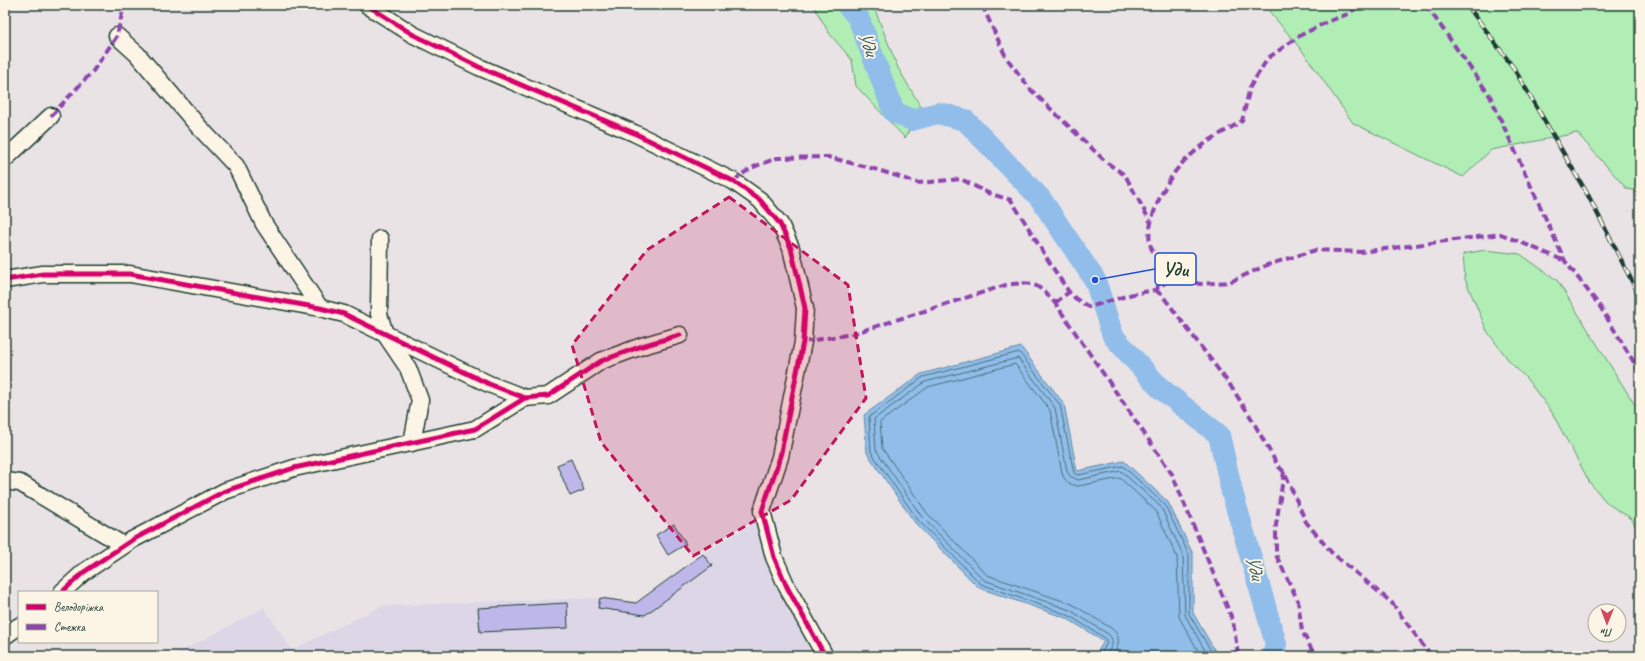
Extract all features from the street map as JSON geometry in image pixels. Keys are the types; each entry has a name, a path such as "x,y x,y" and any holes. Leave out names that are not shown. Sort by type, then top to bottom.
{"street":[{"path":"368,5 412,34 479,67 634,133 733,181 760,200 780,224 791,248 805,308 803,342 780,456 762,511 774,557 787,587 825,656"},
{"path":"117,36 137,54 199,127 236,166 264,224 320,308"},
{"path":"5,159 51,116"},
{"path":"380,239 378,314 386,334 408,368 420,400 412,443"},
{"path":"5,280 43,274 130,274 320,308 344,314 490,384 525,398 548,396 601,361 642,346 680,335"},
{"path":"63,591 84,572 123,545 225,491 294,468 475,429 525,398"},
{"path":"5,481 20,484 123,545"},
{"path":"5,636 18,627"}],"highlighted area":[{"path":"729,197 848,285 866,398 791,500 693,556 601,442 572,345 647,250"}],"shaded area":[{"path":"755,522 766,553 812,656 299,656 294,649 382,606 600,598 636,603 703,554"},
{"path":"264,608 296,656 172,656"}],"green space":[{"path":"813,5 873,5 898,68 921,107 905,138 856,86 852,60 829,33"},
{"path":"1264,5 1640,5 1640,191 1627,189 1577,133 1491,150 1463,177 1353,123 1304,53"},
{"path":"1485,250 1520,254 1557,280 1640,413 1640,537 1632,519 1608,504 1590,483 1551,411 1526,378 1510,362 1487,331 1465,279 1463,254"}],"water":[{"path":"1021,347 1064,404 1077,471 1124,461 1168,502 1193,554 1193,613 1218,656 1080,656 1097,653 1104,641 1066,618 979,588 915,523 867,453 864,415 921,374"}],"building":[{"path":"571,459 584,490 570,496 557,465"},
{"path":"674,524 686,544 668,555 656,535"},
{"path":"703,554 712,566 645,615 598,608 600,598 636,603"},
{"path":"567,603 568,628 480,632 478,608"}],"waterway":[{"name":"Уди","path":"847,5 858,17 894,112 912,120 938,113 965,120 1040,198 1095,280 1113,336 1159,387 1219,435 1232,492 1276,644 1273,656"}],"railway":[{"path":"1467,5 1513,67 1589,197 1640,297"}],"marked path":[{"path":"51,116 93,71 117,36 124,5"},
{"path":"982,5 1006,57 1030,89 1106,162 1125,175 1151,223"},
{"path":"1156,288 1168,271 1167,261 1154,253 1150,244 1149,234 1155,209 1172,175 1185,160 1203,145 1242,121 1250,87 1268,58 1301,35 1327,22 1348,14 1360,5"},
{"path":"1426,5 1490,96 1565,261 1599,305 1640,372"},
{"path":"733,181 751,168 777,158 828,157 878,170 918,183 961,179 988,193 1011,200 1069,292"},
{"path":"1055,303 1069,292 1076,299 1089,307 1133,294 1155,290 1173,277 1200,284 1230,282 1267,265 1316,250 1361,252 1501,234 1565,261"},
{"path":"803,342 852,334 1006,285 1023,283 1039,287 1055,303 1172,474 1233,621 1238,656"},
{"path":"1155,290 1162,295 1230,385 1250,416 1278,466 1284,472 1306,522 1331,552 1392,603 1425,648 1433,656"},
{"path":"1284,472 1276,525 1276,555 1298,601 1302,631 1315,656"}],"cycle path":[{"path":"367,5 412,34 479,67 634,133 733,181 760,200 780,224 791,248 805,308 803,342 780,457 762,511 774,557 787,587 825,656"},
{"path":"5,280 43,274 130,274 320,308 344,314 489,384 525,398 548,396 601,361 642,346 680,335"},
{"path":"63,591 84,572 132,540 225,491 294,468 475,429 525,398"}],"place":[{"name":"Уди","path":"1095,280"}]}
